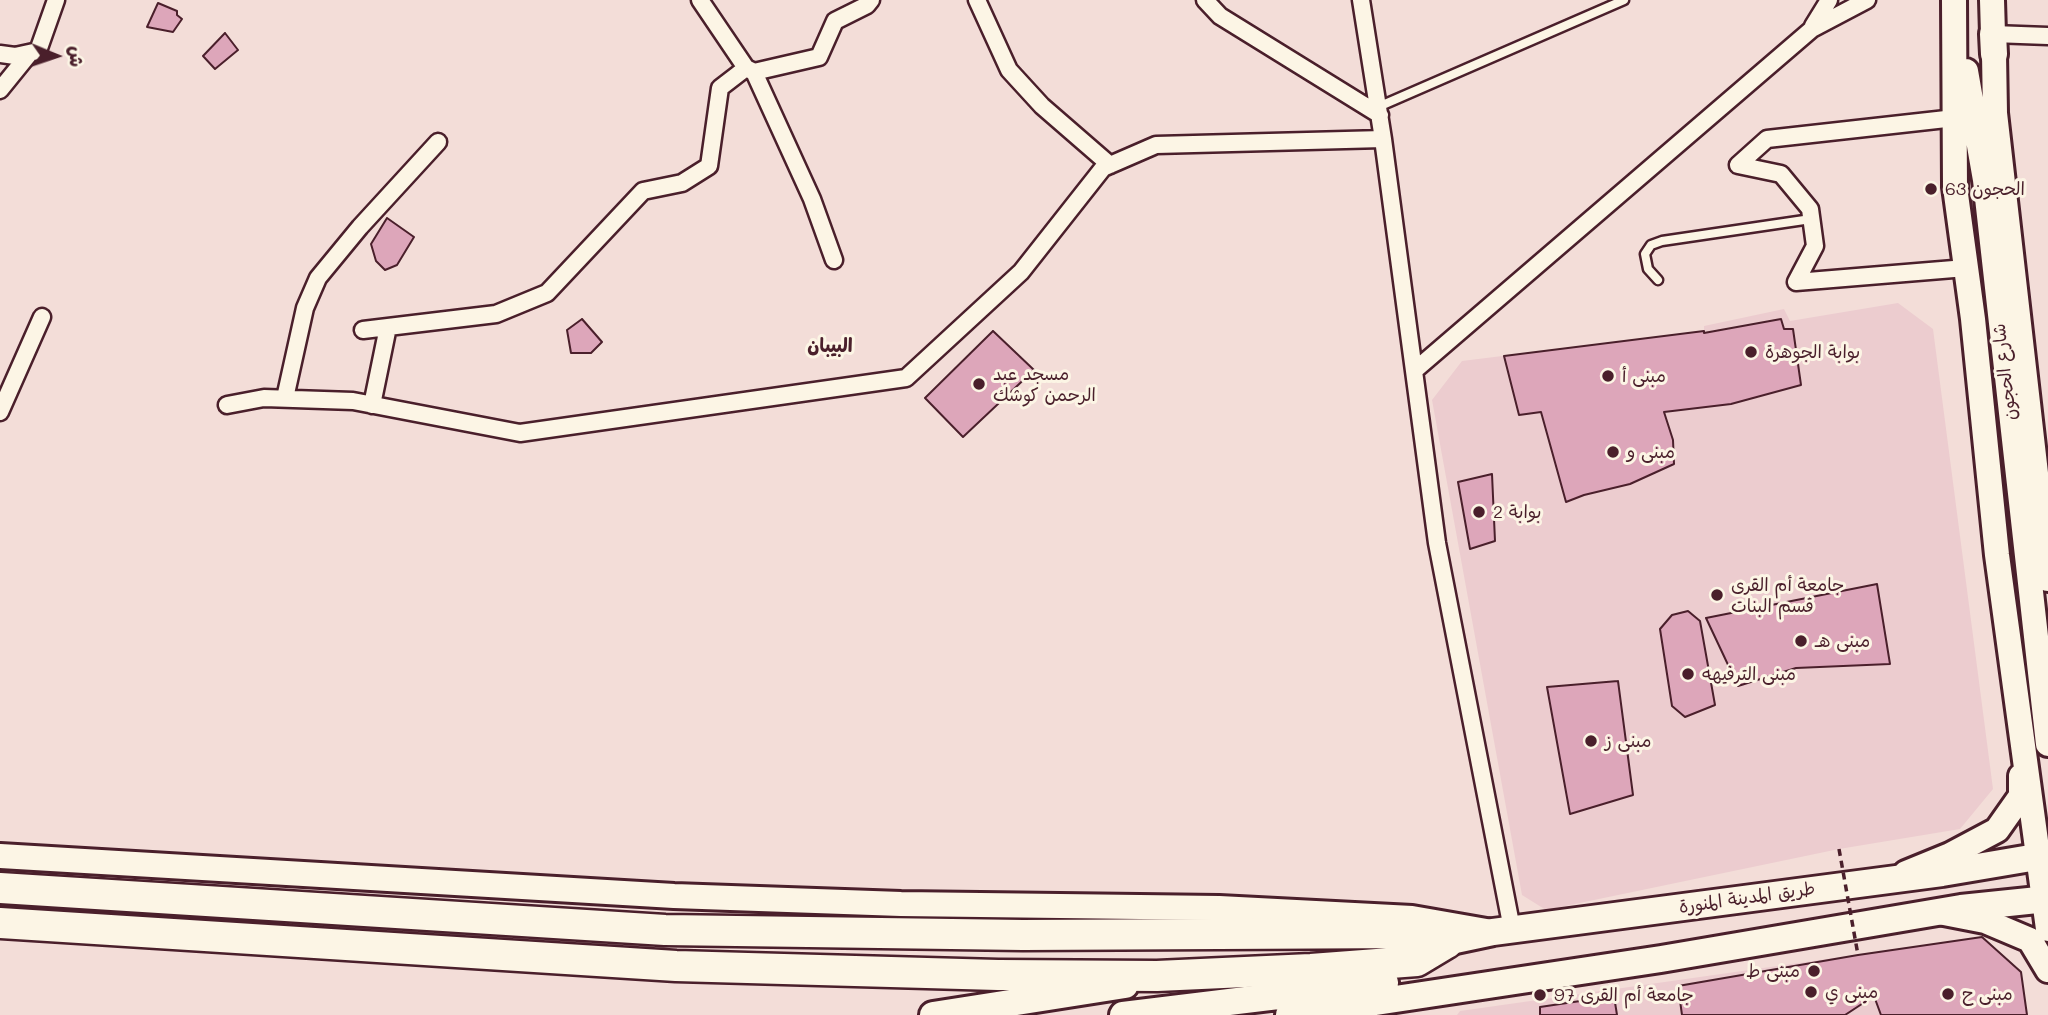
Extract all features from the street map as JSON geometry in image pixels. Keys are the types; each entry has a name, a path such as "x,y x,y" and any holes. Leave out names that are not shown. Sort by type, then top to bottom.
{"highway":[{"name":"طريق المدينة المنورة","path":"933,1015 1132,984 1447,943 1502,930 1942,873 2044,856"},
{"path":"0,888 665,930 1023,935 1413,933 1447,943"},
{"path":"1289,1015 1422,1005 1491,985 1937,912 2047,899"},
{"path":"0,923 676,966 998,975 1157,976 1311,969 1417,961 1447,943"},
{"path":"1123,1015 1438,976 1491,985"}],"main road":[{"path":"1954,0 1955,187 1997,555 2044,856 2048,929"},
{"name":"شارع الحجون","path":"1954,0 1994,177 2048,579"},
{"name":"شارع الحجون","path":"1992,0 1994,177 2048,744"},
{"path":"1994,44 2017,168 2048,435"},
{"path":"1891,878 1950,855 1997,831 2021,796 2022,726"},
{"path":"0,856 674,896 901,904 1219,908 1412,918 1502,930"},
{"path":"1937,912 1985,921 2030,940 2048,970"}],"street":[{"path":"0,54 15,56 38,51 56,0"},
{"path":"700,0 750,70 812,199 834,260"},
{"path":"363,330 496,314 547,293 643,191 682,183 709,166 720,88 750,70 819,57 835,21 867,5 871,0"},
{"path":"976,0 1009,70 1042,106 1110,165"},
{"path":"1205,0 1220,16 1379,111"},
{"path":"1361,0 1383,139 1437,543 1502,930"},
{"path":"1812,29 1829,0"},
{"path":"1414,371 1812,29 1867,0"},
{"path":"1994,44 2048,36"},
{"path":"0,90 30,52"},
{"path":"1955,118 1767,139 1738,165 1781,174 1810,209 1815,246 1796,282 1966,268"},
{"path":"227,405 264,398 353,401 520,433 906,379 1021,272 1103,168 1156,145 1383,139"},
{"path":"285,398 305,308 318,278 360,227 438,142"},
{"path":"0,412 42,317"},
{"path":"372,405 388,327"}],"lane":[{"path":"1379,111 1624,0"},
{"path":"1658,280 1648,269 1645,254 1651,245 1662,241 1811,219"}],"path":[{"path":"1839,849 1858,955"}],"shaded area":[{"name":"جامعة أم القرى قسم البنات","path":"1898,303 1933,329 1993,789 1960,829 1839,849 1546,910 1522,895 1432,400 1462,361 1704,331 1704,326 1784,309 1790,321"},
{"name":"مبنى ي","path":"1982,937 2027,1015 1457,1015 1460,1011"}],"building":[{"path":"158,3 177,11 177,15 182,19 173,32 147,27"},
{"path":"225,33 238,50 215,69 203,56"},
{"path":"387,218 414,237 397,265 385,270 376,261 371,244"},
{"path":"582,319 602,342 591,353 571,353 567,330"},
{"path":"1781,319 1784,329 1793,329 1801,385 1731,404 1664,412 1673,440 1674,464 1630,484 1566,502 1541,412 1519,415 1504,356 1704,333"},
{"name":"مسجد عبد الرحمن كوشك","path":"993,331 1034,370 963,437 925,398"},
{"name":"بوابة 2","path":"1492,474 1495,541 1470,549 1458,482"},
{"name":"مبنى هـ","path":"1877,584 1890,664 1796,668 1738,686 1706,618"},
{"name":"مبنى الترفيهه","path":"1688,611 1700,621 1715,705 1685,717 1672,706 1660,629 1672,615"},
{"name":"مبنى ز","path":"1618,681 1633,795 1570,814 1547,687"},
{"name":"مبنى ي","path":"1982,937 2021,972 2027,1015 1881,1015 1874,996 1845,1015 1682,1015 1678,986"},
{"path":"1614,996 1617,1015 1540,1015 1540,1007"}],"place":[{"name":"الحجون 63","path":"1931,189"},
{"name":"بوابة الجوهرة","path":"1751,352"},
{"name":"مبنى أ","path":"1608,376"},
{"name":"مسجد عبد الرحمن كوشك","path":"979,384"},
{"name":"مبنى و","path":"1613,452"},
{"name":"بوابة 2","path":"1479,512"},
{"name":"جامعة أم القرى قسم البنات","path":"1717,595"},
{"name":"مبنى هـ","path":"1801,641"},
{"name":"مبنى الترفيهه","path":"1688,674"},
{"name":"مبنى ز","path":"1591,741"},
{"name":"مبنى ط","path":"1814,971"},
{"name":"مبنى ي","path":"1811,992"},
{"name":"مبنى ح","path":"1948,994"},
{"name":"جامعة أم القرى 97","path":"1540,995"}],"district":[{"name":"البيبان","path":"830,346"}]}
